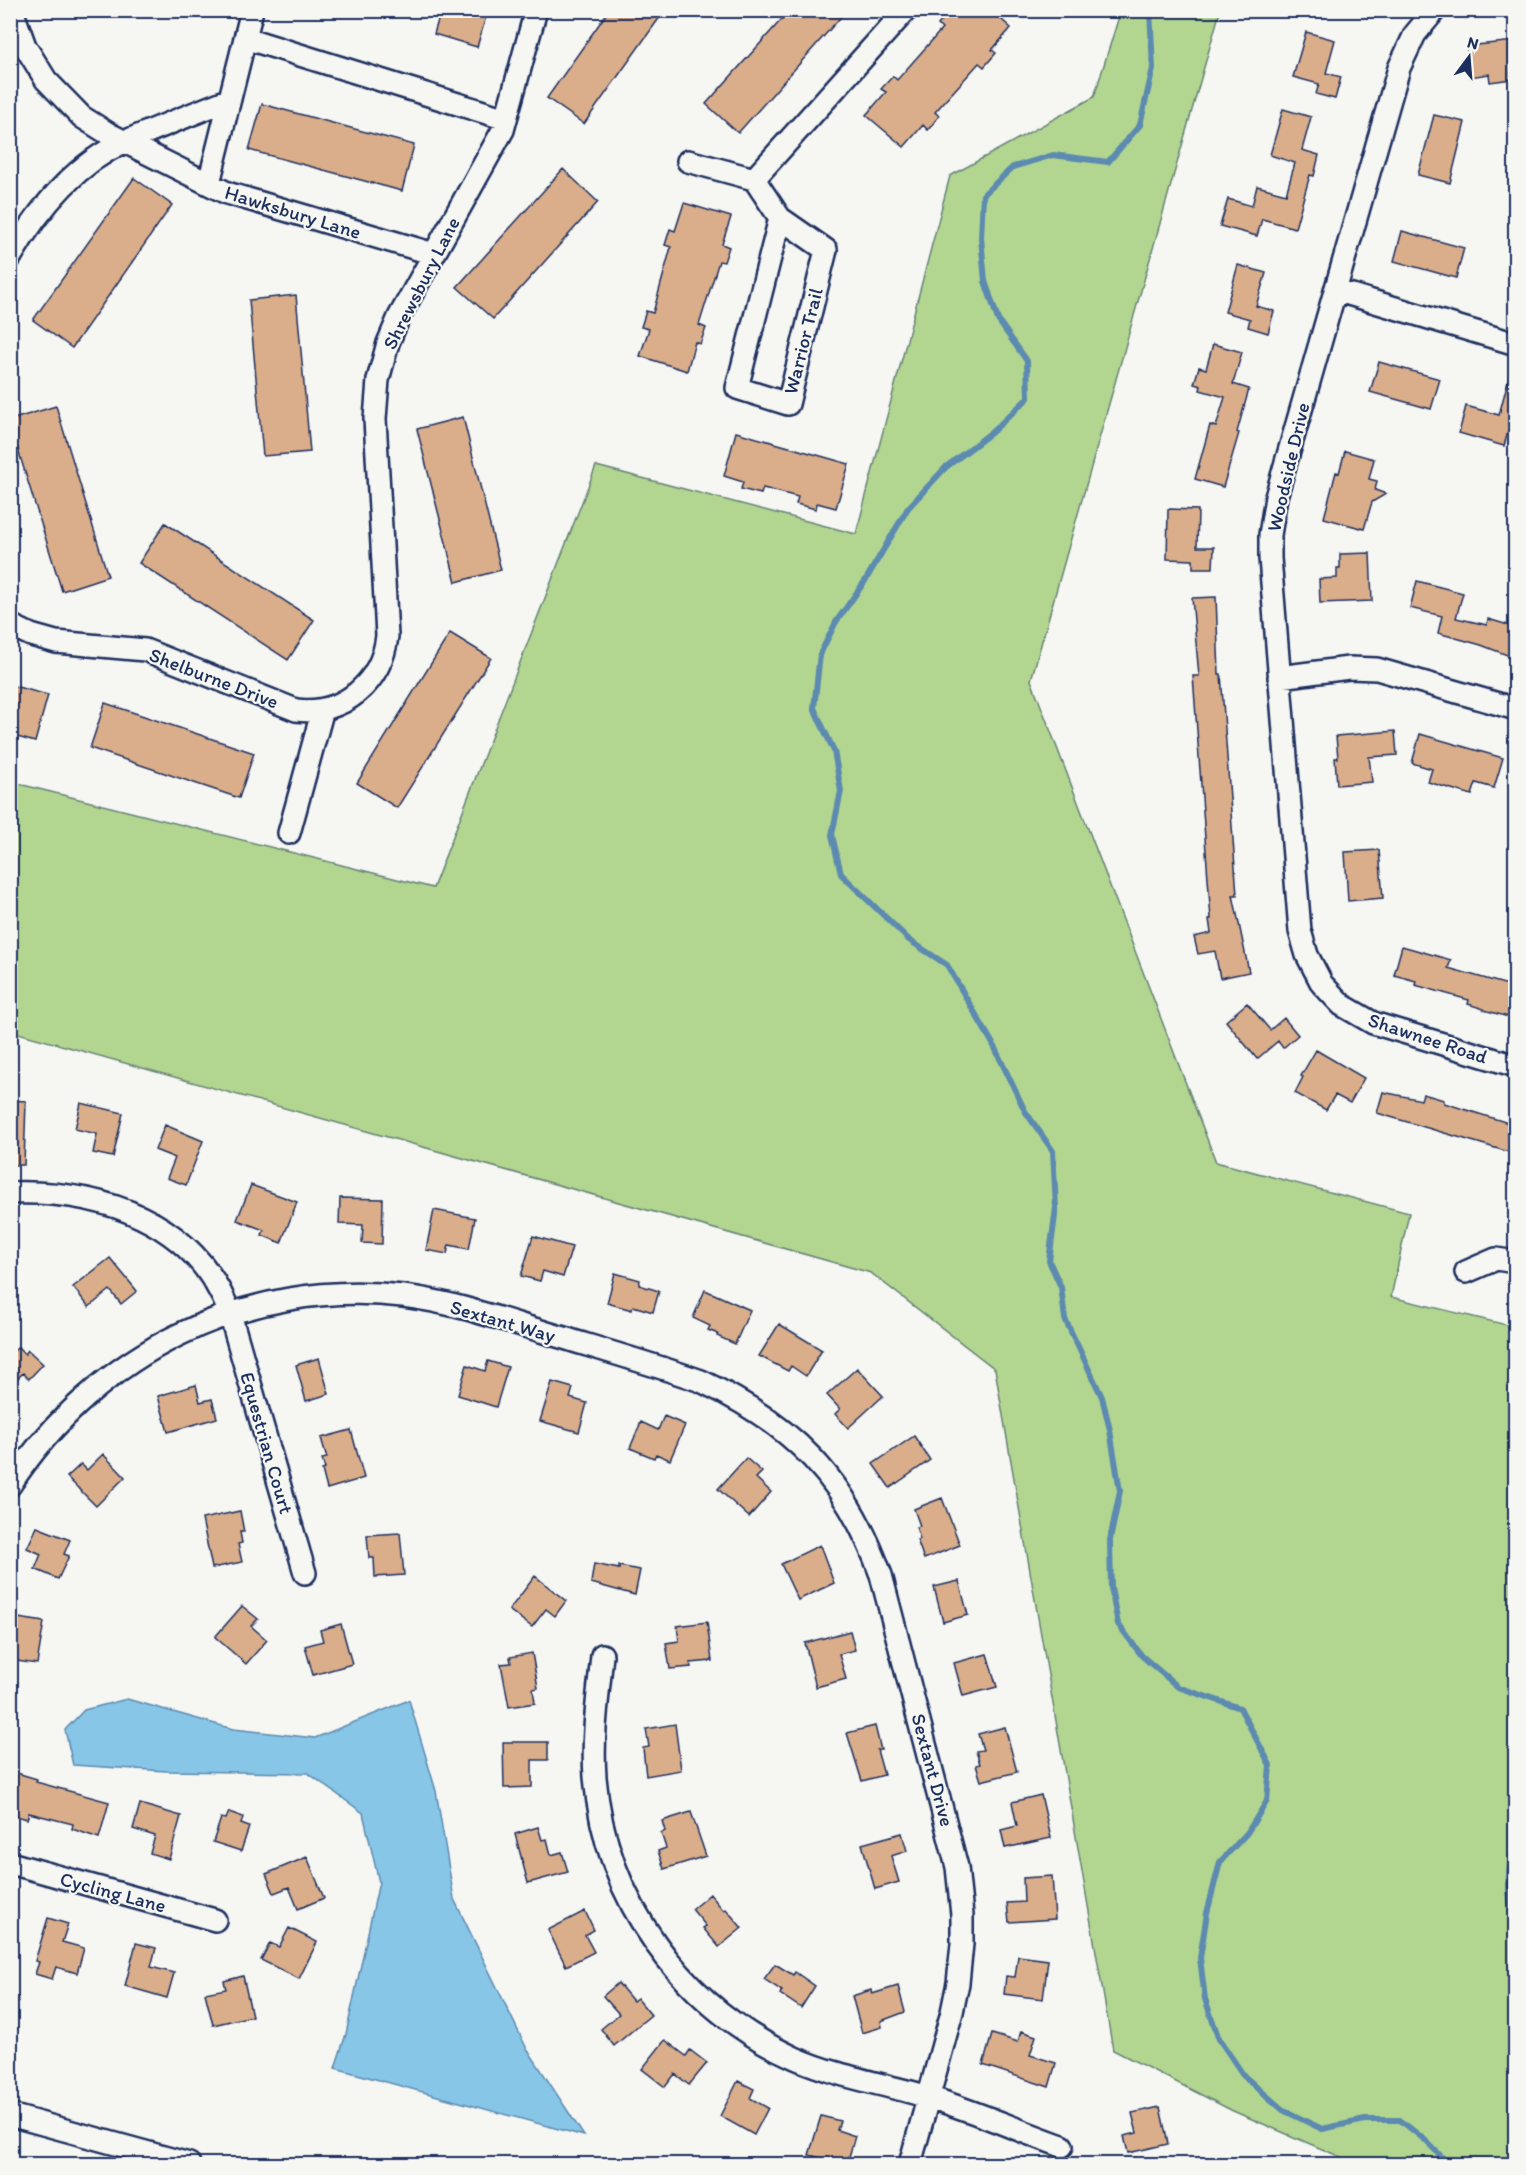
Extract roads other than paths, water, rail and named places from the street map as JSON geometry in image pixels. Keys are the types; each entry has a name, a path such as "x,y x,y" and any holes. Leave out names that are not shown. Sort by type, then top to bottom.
{"street":[{"name":"Hawksbury Lane","path":"12,10 28,53 54,90 82,117 125,142 227,193 434,254"},
{"path":"209,183 252,10"},
{"name":"Shrewsbury Lane","path":"347,701 373,676 384,652 387,636 375,419 379,371 395,325 503,130 536,10"},
{"path":"688,161 754,179 906,10"},
{"name":"Woodside Drive","path":"1304,946 1300,931 1270,558 1273,512 1402,58 1415,34 1435,10"},
{"path":"245,38 506,119"},
{"path":"10,258 34,219 57,192 96,159 125,142 230,99"},
{"name":"Warrior Trail","path":"754,179 780,218 826,250 788,404 737,388 780,218"},
{"path":"1335,291 1515,344"},
{"name":"Shelburne Drive","path":"10,625 31,635 56,642 145,650 296,710 323,709 347,701"},
{"path":"1279,677 1349,668 1377,669 1515,709"},
{"path":"289,833 323,709"},
{"name":"Shawnee Road","path":"1304,946 1323,984 1342,1005 1368,1021 1515,1066"},
{"name":"Equestrian Court","path":"10,1193 81,1198 125,1210 158,1224 180,1240 199,1259 224,1296 305,1573"},
{"path":"1466,1272 1496,1259 1515,1262"},
{"name":"Sextant Way","path":"10,1485 44,1439 68,1412 124,1365 171,1338 230,1314 258,1305 317,1295 360,1293 406,1296 462,1307 674,1371 735,1397 763,1415"},
{"name":"Sextant Drive","path":"763,1415 816,1461 850,1507 864,1531 881,1575 957,1867 962,1907 960,1963 954,2002 910,2164"},
{"path":"602,1655 594,1741 595,1778 606,1840 621,1883 637,1916 657,1946 698,1994 726,2017 772,2046 813,2065 928,2097 1062,2146"},
{"name":"Cycling Lane","path":"10,1863 215,1920"},
{"path":"10,2115 175,2163"}],"water":[{"path":"127,1699 233,1729 315,1738 409,1700 436,1791 454,1899 526,2047 584,2136 335,2068 346,2034 379,1882 363,1813 308,1773 166,1771 73,1765 65,1730 84,1710"}],"waterway":[{"path":"1150,10 1153,68 1140,125 1108,162 1053,155 1013,167 983,195 981,238 985,281 998,320 1027,361 1028,398 992,432 946,467 908,508 865,581 836,622 820,654 814,708 834,751 841,791 832,835 841,874 909,940 947,965 993,1044 1025,1111 1053,1151 1056,1208 1049,1261 1061,1287 1065,1319 1102,1397 1120,1491 1110,1540 1111,1588 1118,1624 1142,1656 1178,1687 1240,1708 1270,1765 1267,1801 1247,1833 1220,1862 1207,1913 1200,1958 1205,1999 1219,2039 1244,2076 1283,2110 1322,2129 1365,2120 1400,2120 1425,2140 1449,2164"},
{"path":"1516,1841 1509,1872 1511,1903 1516,1924"}]}
